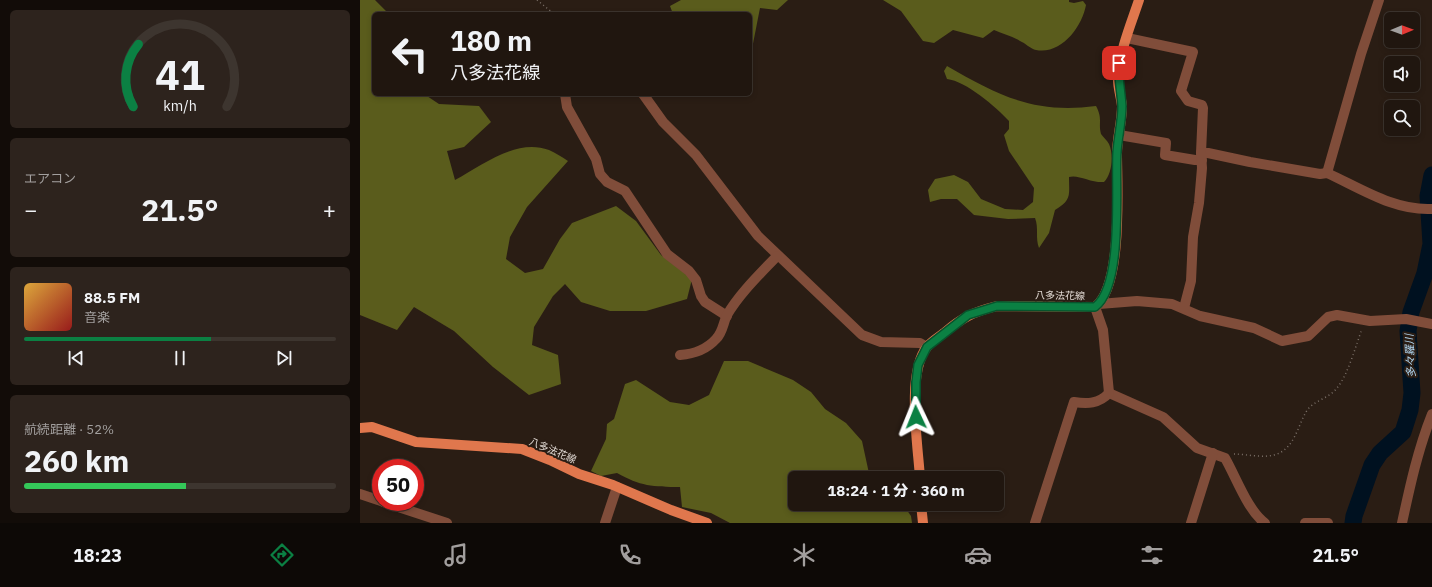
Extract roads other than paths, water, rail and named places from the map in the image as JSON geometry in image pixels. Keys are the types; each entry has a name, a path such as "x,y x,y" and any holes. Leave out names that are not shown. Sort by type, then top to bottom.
{"main road":[{"name":"八多法花線","path":"920,471 915,402 916,382 918,365 927,347 968,315 997,306 1097,305 1106,292 1113,263 1118,214 1117,153 1122,106 1118,78 1119,63 1140,0"},
{"name":"八多法花線","path":"360,428 372,427 416,442 522,449 579,474 617,487 671,510 707,523"},
{"path":"922,511 923,523"}],"street":[{"path":"1327,173 1361,54 1379,0"},
{"path":"1127,38 1193,52 1181,91 1188,101 1202,105 1203,108 1202,157 1199,203 1193,236 1191,281 1184,308"},
{"path":"565,96 567,107 596,159 600,174 607,182 625,191 667,254 689,271 696,280 700,296 705,302 726,316"},
{"path":"644,96 663,122 696,155 758,236 777,256 862,335 881,342 920,343 927,347"},
{"path":"1119,135 1166,143 1165,155 1195,160 1208,153 1320,174 1327,173 1373,196 1400,205 1428,210"},
{"path":"680,355 690,354 703,349 716,340 722,331 726,316 777,256"},
{"path":"1109,393 1103,330 1097,305 1138,301 1172,304 1200,316 1254,328 1282,341 1308,336 1328,317 1337,315 1362,320 1406,319 1432,324"},
{"path":"1109,393 1163,417 1193,445 1225,458 1245,496 1259,517 1265,523"},
{"path":"1035,523 1074,402 1090,404 1109,393"},
{"path":"1402,523 1424,434 1432,414"},
{"path":"1191,523 1213,453"},
{"path":"605,523 617,487"},
{"path":"360,494 372,498"},
{"path":"410,511 447,523"},
{"path":"1305,523 1328,523"}],"waterway":[{"name":"多々羅川","path":"1353,523 1354,516 1372,465 1380,453 1403,432 1410,410 1412,393 1408,331 1411,312 1425,273 1431,244 1428,196 1432,175"}]}
